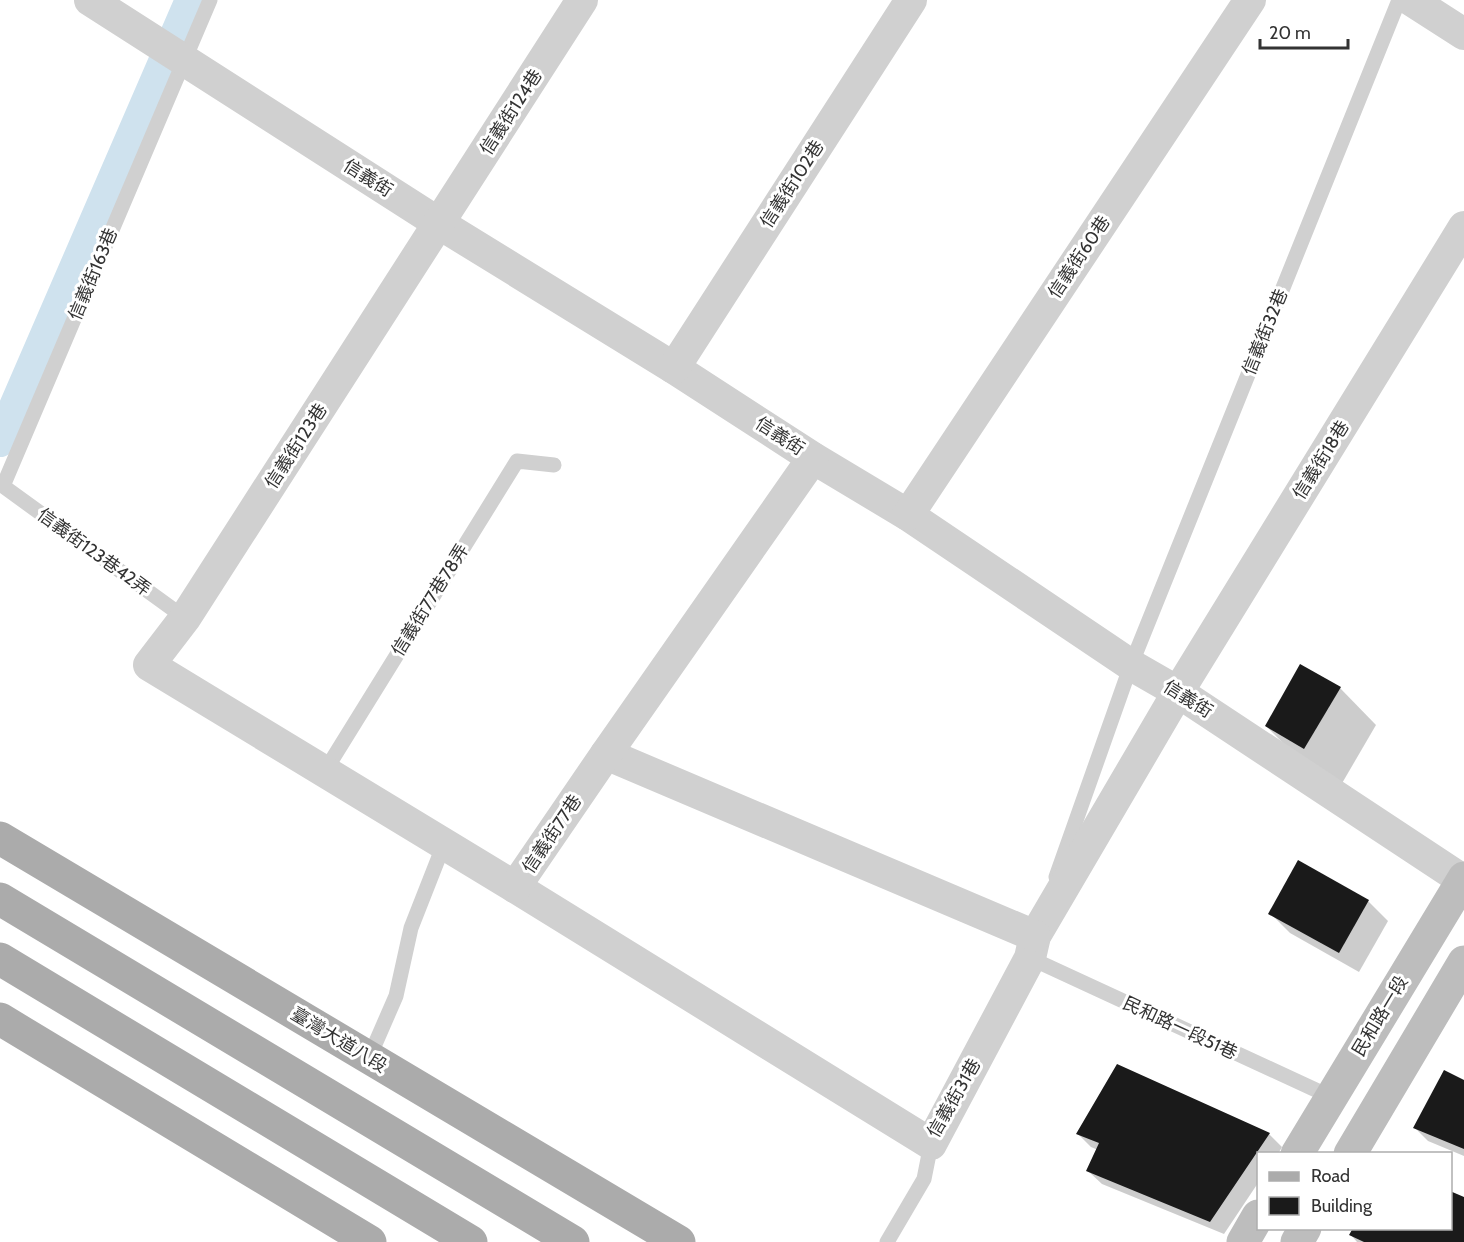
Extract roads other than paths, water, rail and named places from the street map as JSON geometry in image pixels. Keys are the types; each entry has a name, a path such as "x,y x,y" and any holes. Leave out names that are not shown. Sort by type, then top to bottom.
{"main road":[{"name":"臺灣大道八段","path":"0,838 679,1242"},
{"path":"0,899 573,1242"},
{"path":"0,959 471,1242"},
{"path":"0,1019 370,1242"}],"street":[{"name":"信義街","path":"90,0 440,224 674,368 813,458 908,514 1131,665 1178,692 1464,880"},
{"name":"信義街124巷","path":"440,224 582,0"},
{"name":"信義街102巷","path":"674,368 911,0"},
{"name":"信義街60巷","path":"908,514 1250,0"},
{"path":"1411,0 1464,34"},
{"name":"信義街123巷","path":"149,665 185,618 440,224"},
{"name":"信義街18巷","path":"1178,692 1464,227"},
{"name":"信義街77巷","path":"149,665 515,887 813,458"},
{"name":"信義街31巷","path":"515,887 931,1144 1032,947 1178,692"},
{"path":"606,754 1032,947"},
{"name":"民和路一段","path":"1298,1152 1464,880"},
{"path":"1351,1152 1464,962"},
{"path":"1243,1242 1257,1218"}],"lane":[{"name":"信義街163巷","path":"3,486 210,0"},
{"name":"信義街32巷","path":"1032,947 1131,665 1399,0"},
{"name":"信義街77巷78弄","path":"325,771 517,460 554,465"},
{"name":"信義街123巷42弄","path":"3,486 185,618"},
{"path":"369,1058 396,996 411,928 444,844"},
{"name":"民和路一段51巷","path":"1032,947 1331,1097"},
{"path":"887,1242 924,1179 931,1144"}],"waterway":[{"path":"0,441 191,0"}]}
